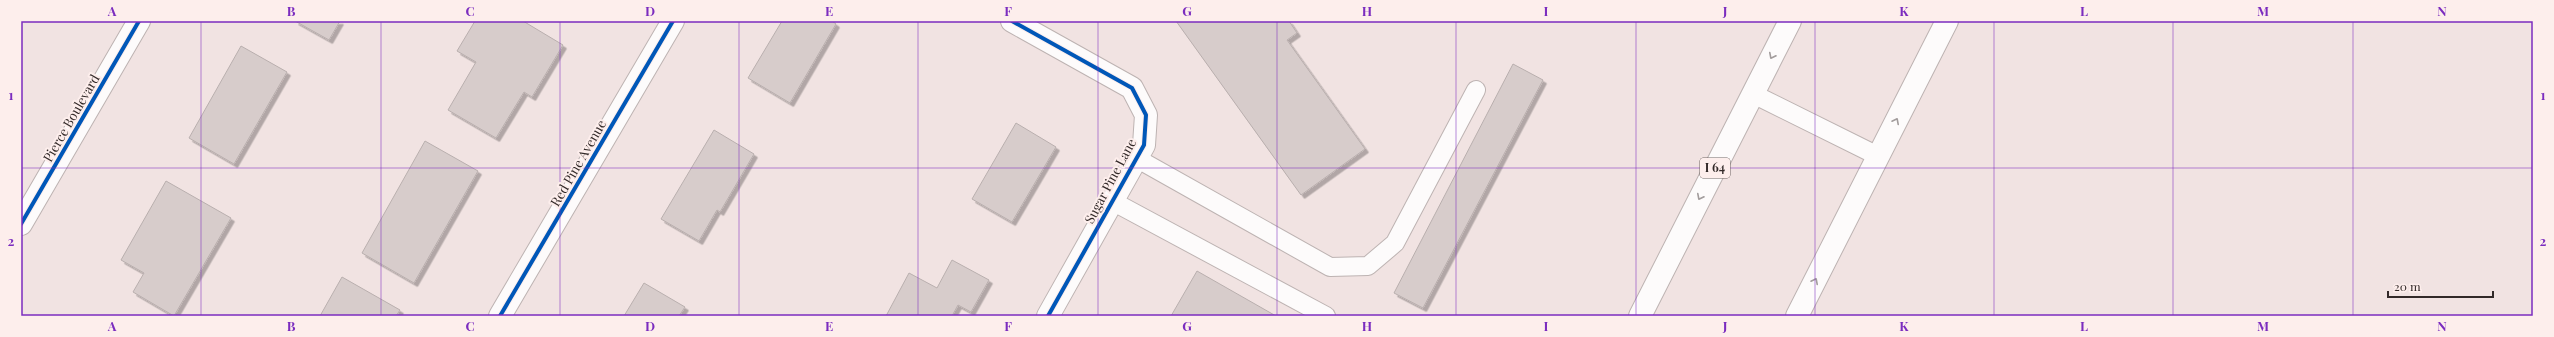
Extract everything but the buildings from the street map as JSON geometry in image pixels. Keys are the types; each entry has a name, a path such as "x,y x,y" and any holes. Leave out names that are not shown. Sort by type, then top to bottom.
{"main road":[{"name":"Pierce Boulevard","path":"21,224 139,21"},
{"name":"Red Pine Avenue","path":"500,316 673,21"},
{"name":"Sugar Pine Lane","path":"1012,21 1132,88 1146,115 1144,145 1048,316"},
{"name":"I 64","path":"1640,316 1790,21"},
{"path":"1797,316 1947,21"}],"lane":[{"path":"1136,158 1330,267 1368,266 1394,242 1476,90"},
{"path":"1753,94 1878,156"},
{"path":"1112,201 1326,316"}],"cycle path":[{"path":"21,224 139,21"},
{"path":"500,316 673,21"},
{"path":"1012,21 1132,88 1146,115 1144,145 1048,316"}]}
